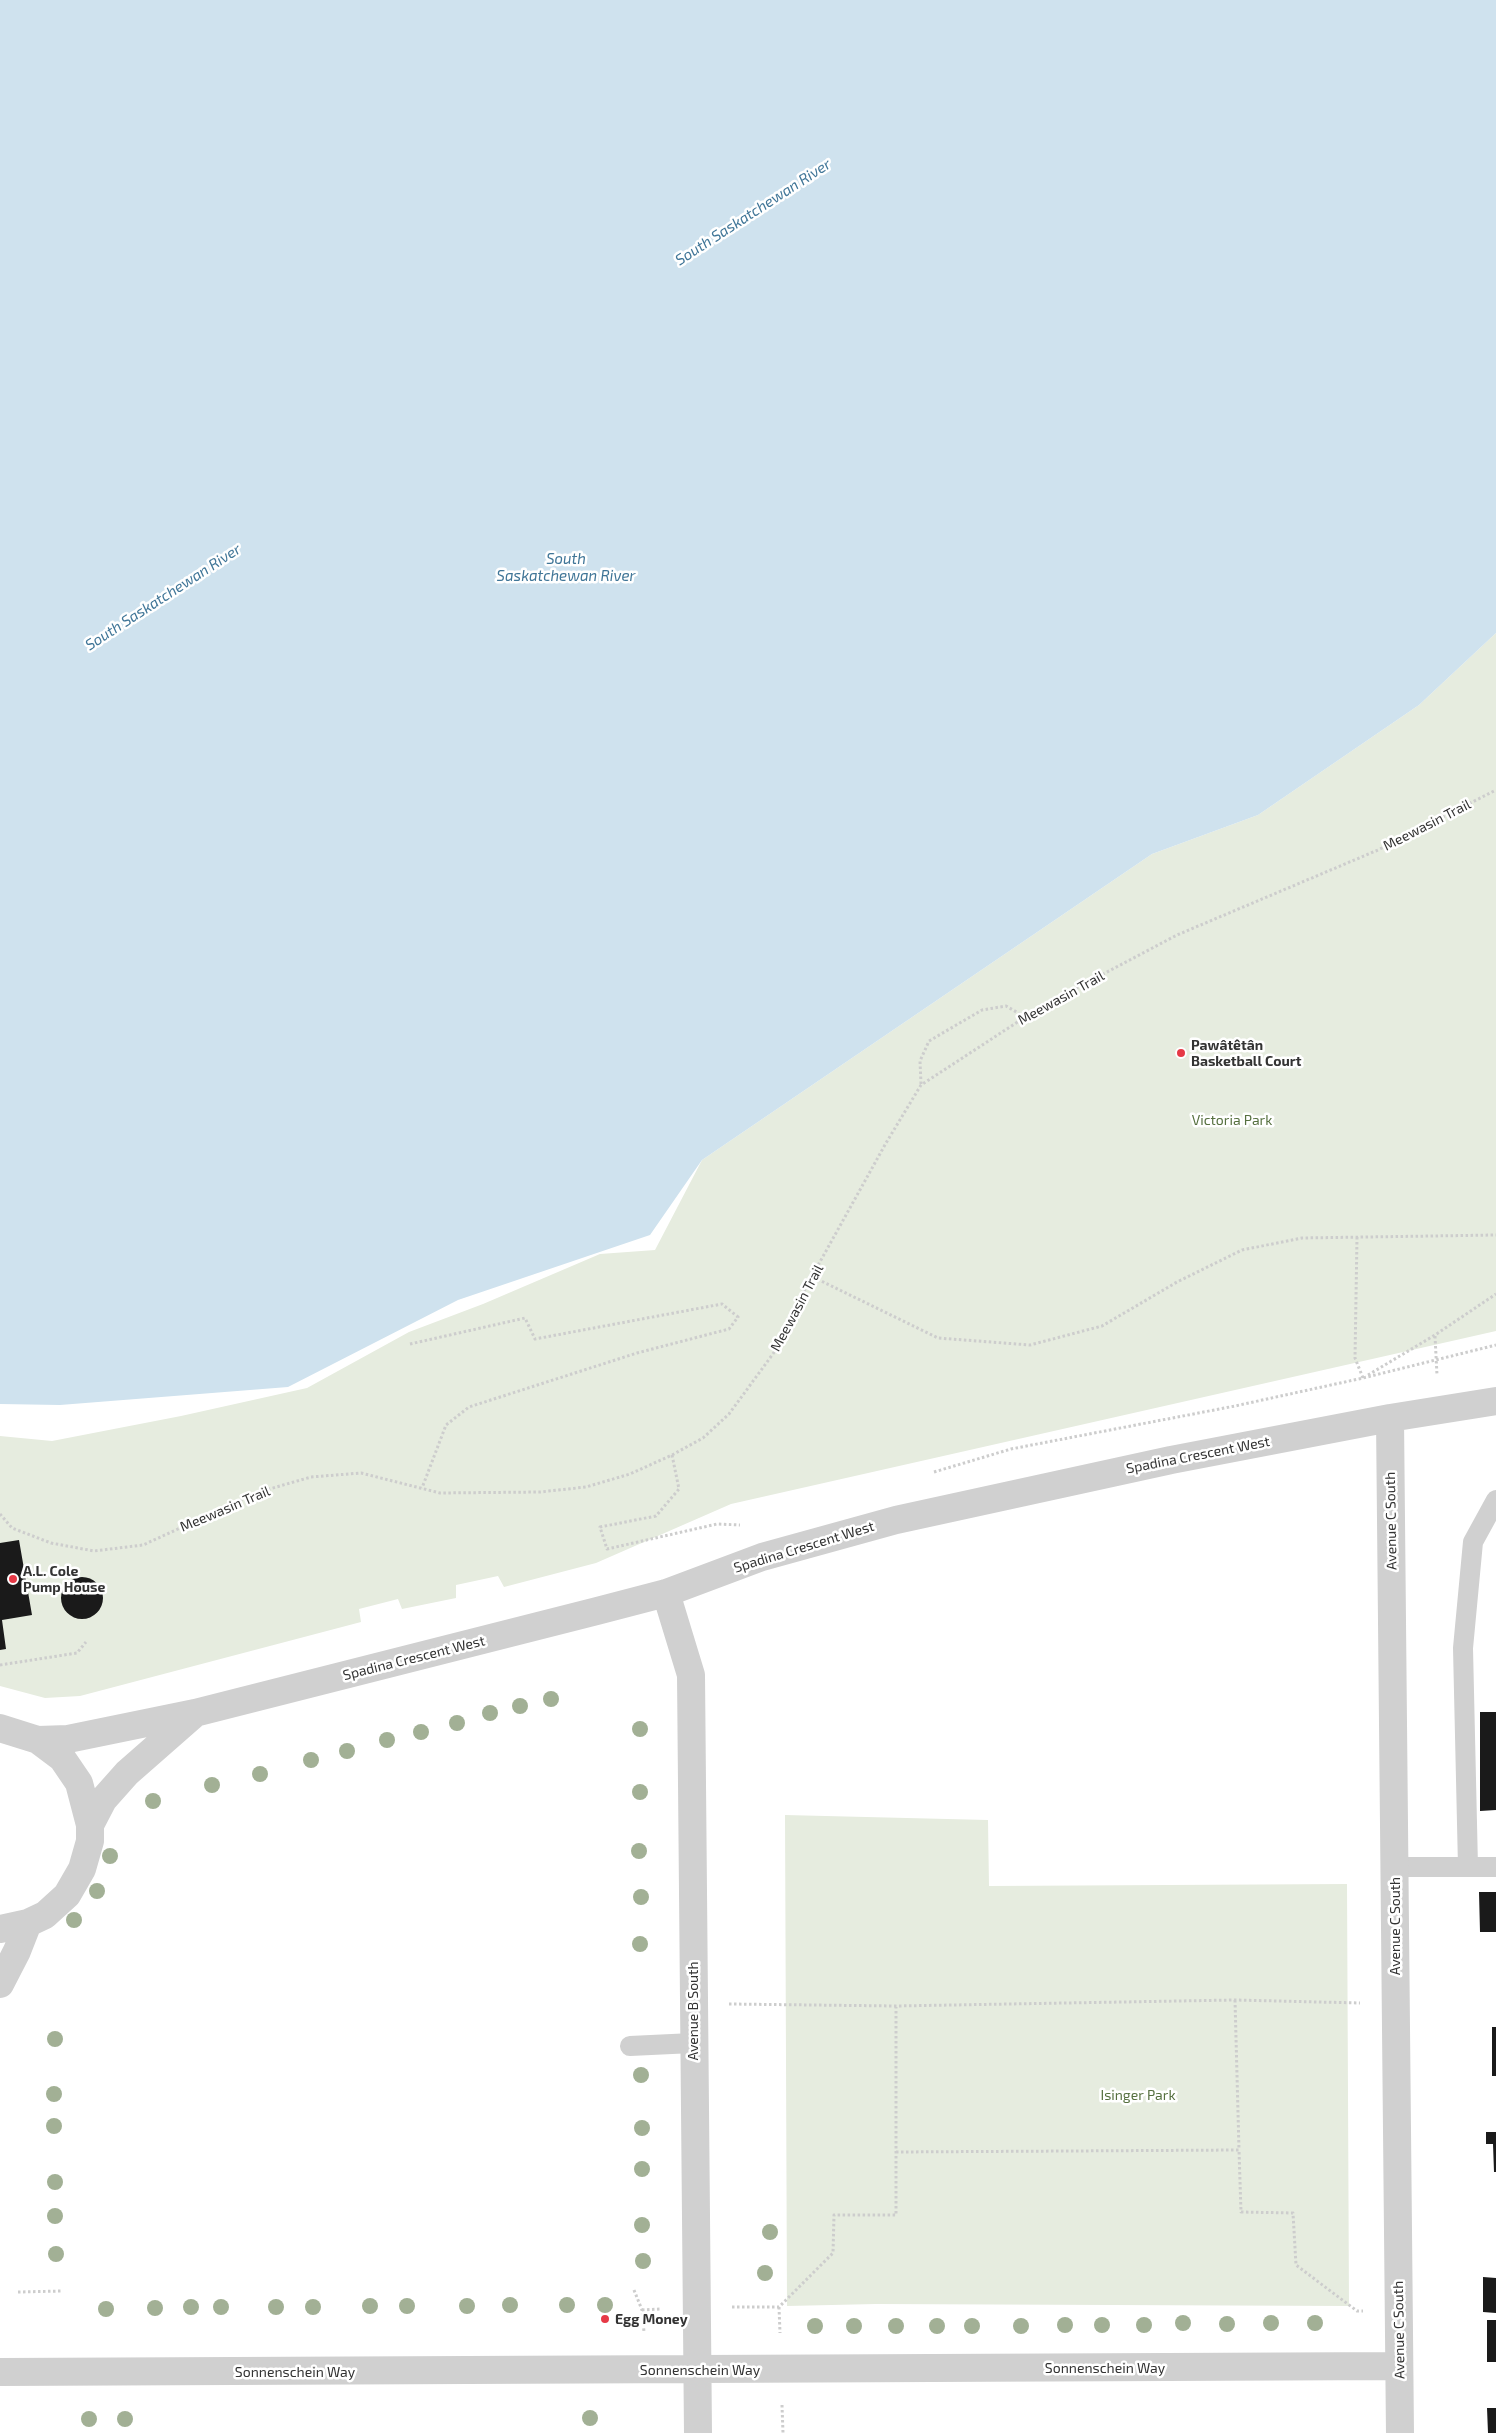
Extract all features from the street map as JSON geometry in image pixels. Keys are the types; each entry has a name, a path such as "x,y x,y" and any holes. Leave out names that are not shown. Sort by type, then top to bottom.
{"street":[{"name":"Spadina Crescent West","path":"38,1740 68,1739 195,1713 666,1593 762,1557 896,1520 1171,1460 1390,1418 1496,1402"},
{"name":"Avenue C South","path":"1390,1418 1400,2433"},
{"name":"Avenue B South","path":"666,1593 691,1674 698,2433"},
{"name":"Spadina Crescent West","path":"90,1825 104,1800 127,1773 195,1713"},
{"name":"Spadina Crescent West","path":"0,1728 38,1740 62,1758 79,1782 90,1825 90,1841 82,1869 67,1895 45,1915 28,1923 0,1929"},
{"path":"0,1984 17,1951 28,1923"},
{"name":"Sonnenschein Way","path":"0,2372 1399,2366"}],"lane":[{"path":"1468,1867 1463,1648 1473,1542 1496,1500"},
{"path":"1394,1867 1496,1867"},
{"path":"630,2046 693,2044"}],"path":[{"name":"Meewasin Trail","path":"0,1514 12,1528 51,1543 94,1550 143,1545 259,1492 311,1477 362,1473 440,1493 540,1492 586,1487 630,1474 672,1455 702,1438 729,1414 778,1348 813,1277 886,1143 921,1085 1025,1017 1177,935 1378,850 1496,790"},
{"path":"921,1085 920,1061 929,1041 982,1010 1006,1006 1025,1017"},
{"path":"813,1277 938,1338 1030,1344 1102,1326 1177,1282 1242,1250 1302,1238 1496,1235"},
{"path":"1357,1237 1355,1358 1363,1378"},
{"path":"1363,1378 1435,1335 1496,1294"},
{"path":"410,1344 525,1318 534,1339 722,1304 738,1317 729,1329 637,1354 469,1407 446,1425 422,1488"},
{"path":"1363,1378 1496,1345"},
{"path":"672,1455 679,1489 656,1516 600,1527 607,1549 717,1524 744,1525"},
{"path":"0,1665 77,1653 86,1642"},
{"path":"693,2004 896,2006 1235,2000 1354,2002"},
{"path":"1235,2000 1240,2212 1293,2213 1296,2265 1357,2311 1398,2311"},
{"path":"642,2310 696,2307 779,2307 833,2253 834,2215 896,2215 896,2006"},
{"path":"896,2152 1239,2150"},
{"path":"634,2290 642,2310 647,2370"},
{"path":"18,2292 62,2291"}],"green space":[{"name":"Victoria Park","path":"1496,633 1496,1331 731,1504 596,1563 504,1587 498,1576 456,1585 456,1598 402,1609 398,1599 359,1609 361,1622 80,1696 45,1698 0,1686 0,1436 52,1441 181,1416 307,1388 409,1332 483,1304 600,1254 655,1250 702,1160 1152,854 1258,815 1419,705"},
{"name":"Isinger Park","path":"785,1815 988,1820 989,1886 1347,1884 1349,2306 876,2304 787,2306"}],"water":[{"name":"South Saskatchewan River","path":"0,0 1496,0 1496,633 1419,705 1258,815 1152,854 702,1160 650,1235 458,1300 288,1387 60,1405 0,1404"}],"building":[{"name":"A.L. Cole Pump House","path":"19,1540 32,1615 2,1620 6,1649 0,1650 0,1543"},
{"path":"86,1577 94,1580 100,1586 103,1598 100,1610 94,1616 78,1619 70,1616 64,1610 61,1594 64,1586 70,1580"},
{"path":"1480,1712 1496,1712 1496,1810 1480,1811"},
{"path":"1479,1892 1496,1892 1496,1932 1480,1932"},
{"path":"1492,2027 1496,2027 1496,2076 1492,2076"},
{"path":"1486,2132 1496,2132 1496,2172 1494,2172 1493,2144 1486,2144"},
{"path":"1483,2277 1496,2278 1496,2313 1483,2312"},
{"path":"1487,2320 1496,2320 1496,2362 1487,2362"},
{"path":"1487,2408 1496,2408 1496,2433 1488,2433"}],"place":[{"name":"Pawâtêtân Basketball Court","path":"1181,1053"},
{"name":"A.L. Cole Pump House","path":"13,1579"},
{"name":"Egg Money","path":"605,2319"}]}
